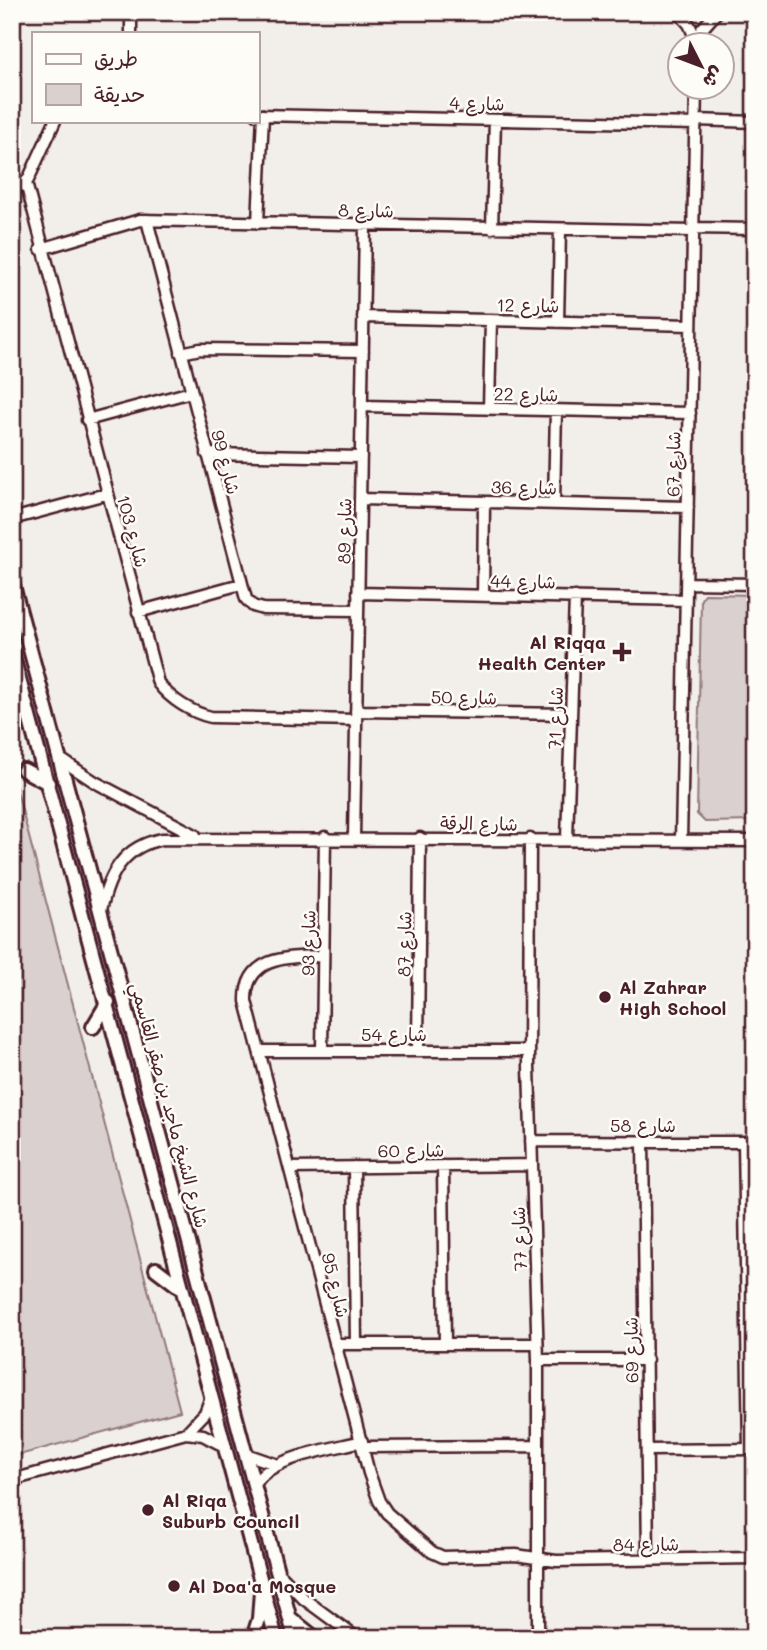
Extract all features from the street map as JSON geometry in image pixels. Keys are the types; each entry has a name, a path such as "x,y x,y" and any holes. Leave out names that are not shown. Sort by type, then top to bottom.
{"main road":[{"name":"شارع الشيخ ماجد بن صقر القاسمي","path":"12,582 295,1638"},
{"name":"شارع الشيخ ماجد بن صقر القاسمي","path":"12,653 108,1002 181,1288 276,1638"},
{"path":"23,770 48,783"},
{"path":"93,1027 108,1002"},
{"path":"119,1050 128,1058 134,1077 140,1078 143,1073"},
{"path":"156,1269 181,1288"},
{"path":"253,1638 259,1619 262,1581"},
{"path":"290,1618 315,1638"}],"street":[{"path":"131,12 131,32"},
{"path":"678,12 692,32"},
{"path":"702,32 705,23 717,12"},
{"name":"شارع 67","path":"681,841 696,102"},
{"path":"258,223 260,115"},
{"name":"شارع 4","path":"260,115 755,122"},
{"path":"492,228 495,120"},
{"path":"12,191 26,183 55,122"},
{"name":"شارع 103","path":"26,183 86,420 158,683 171,697 199,714 217,718 356,715"},
{"name":"شارع 8","path":"41,249 119,224 147,220 560,230 755,229"},
{"name":"شارع 99","path":"147,220 246,599 258,608 358,610"},
{"name":"شارع 89","path":"354,837 365,226"},
{"path":"558,322 560,230"},
{"name":"شارع 12","path":"363,317 691,325"},
{"path":"489,409 491,320"},
{"path":"181,353 200,349 363,351"},
{"path":"86,420 191,392"},
{"name":"شارع 22","path":"362,406 690,414"},
{"path":"554,503 556,410"},
{"path":"207,454 361,457"},
{"path":"12,519 106,494"},
{"name":"شارع 36","path":"360,499 688,507"},
{"path":"483,596 484,502"},
{"path":"687,583 755,584"},
{"path":"138,612 241,584"},
{"name":"شارع 44","path":"359,593 686,600"},
{"name":"شارع 71","path":"567,839 575,597"},
{"name":"شارع 50","path":"356,715 571,714"},
{"name":"شارع الرقة","path":"59,758 166,822 202,837"},
{"name":"شارع الرقة","path":"100,914 112,874 127,854 155,840 202,837 354,837 755,841"},
{"name":"شارع 93","path":"322,1050 325,837"},
{"name":"شارع 87","path":"418,1050 420,838"},
{"name":"شارع 77","path":"530,839 529,1051 538,1360 538,1638"},
{"name":"شارع 95","path":"323,956 276,958 260,967 252,976 246,1001 335,1344 381,1506 432,1552 449,1558 516,1555 537,1559"},
{"name":"شارع 54","path":"259,1051 529,1051"},
{"name":"شارع 58","path":"531,1140 749,1142"},
{"name":"شارع 69","path":"643,1141 648,1559"},
{"path":"647,1450 752,1449 749,1142"},
{"name":"شارع 60","path":"290,1168 532,1165"},
{"path":"443,1166 445,1344"},
{"path":"354,1167 356,1344"},
{"path":"335,1344 537,1344"},
{"path":"538,1360 647,1360"},
{"path":"186,1433 205,1413 212,1396"},
{"path":"12,1480 186,1433 203,1435 226,1447"},
{"path":"255,1485 263,1472 276,1465 363,1444 537,1446"},
{"path":"246,1454 276,1465"},
{"name":"شارع 84","path":"537,1559 755,1558"},
{"path":"278,1572 304,1599 357,1638"}],"green space":[{"path":"705,594 755,595 755,821 705,822 697,814 701,599"},
{"path":"12,772 180,1411 12,1457"}],"place":[{"name":"Al Riqqa Health Center","path":"622,652"},
{"name":"Al Zahrar High School","path":"605,997"},
{"name":"Al Riqa Suburb Council","path":"148,1510"},
{"name":"Al Doa'a Mosque","path":"174,1586"}]}
